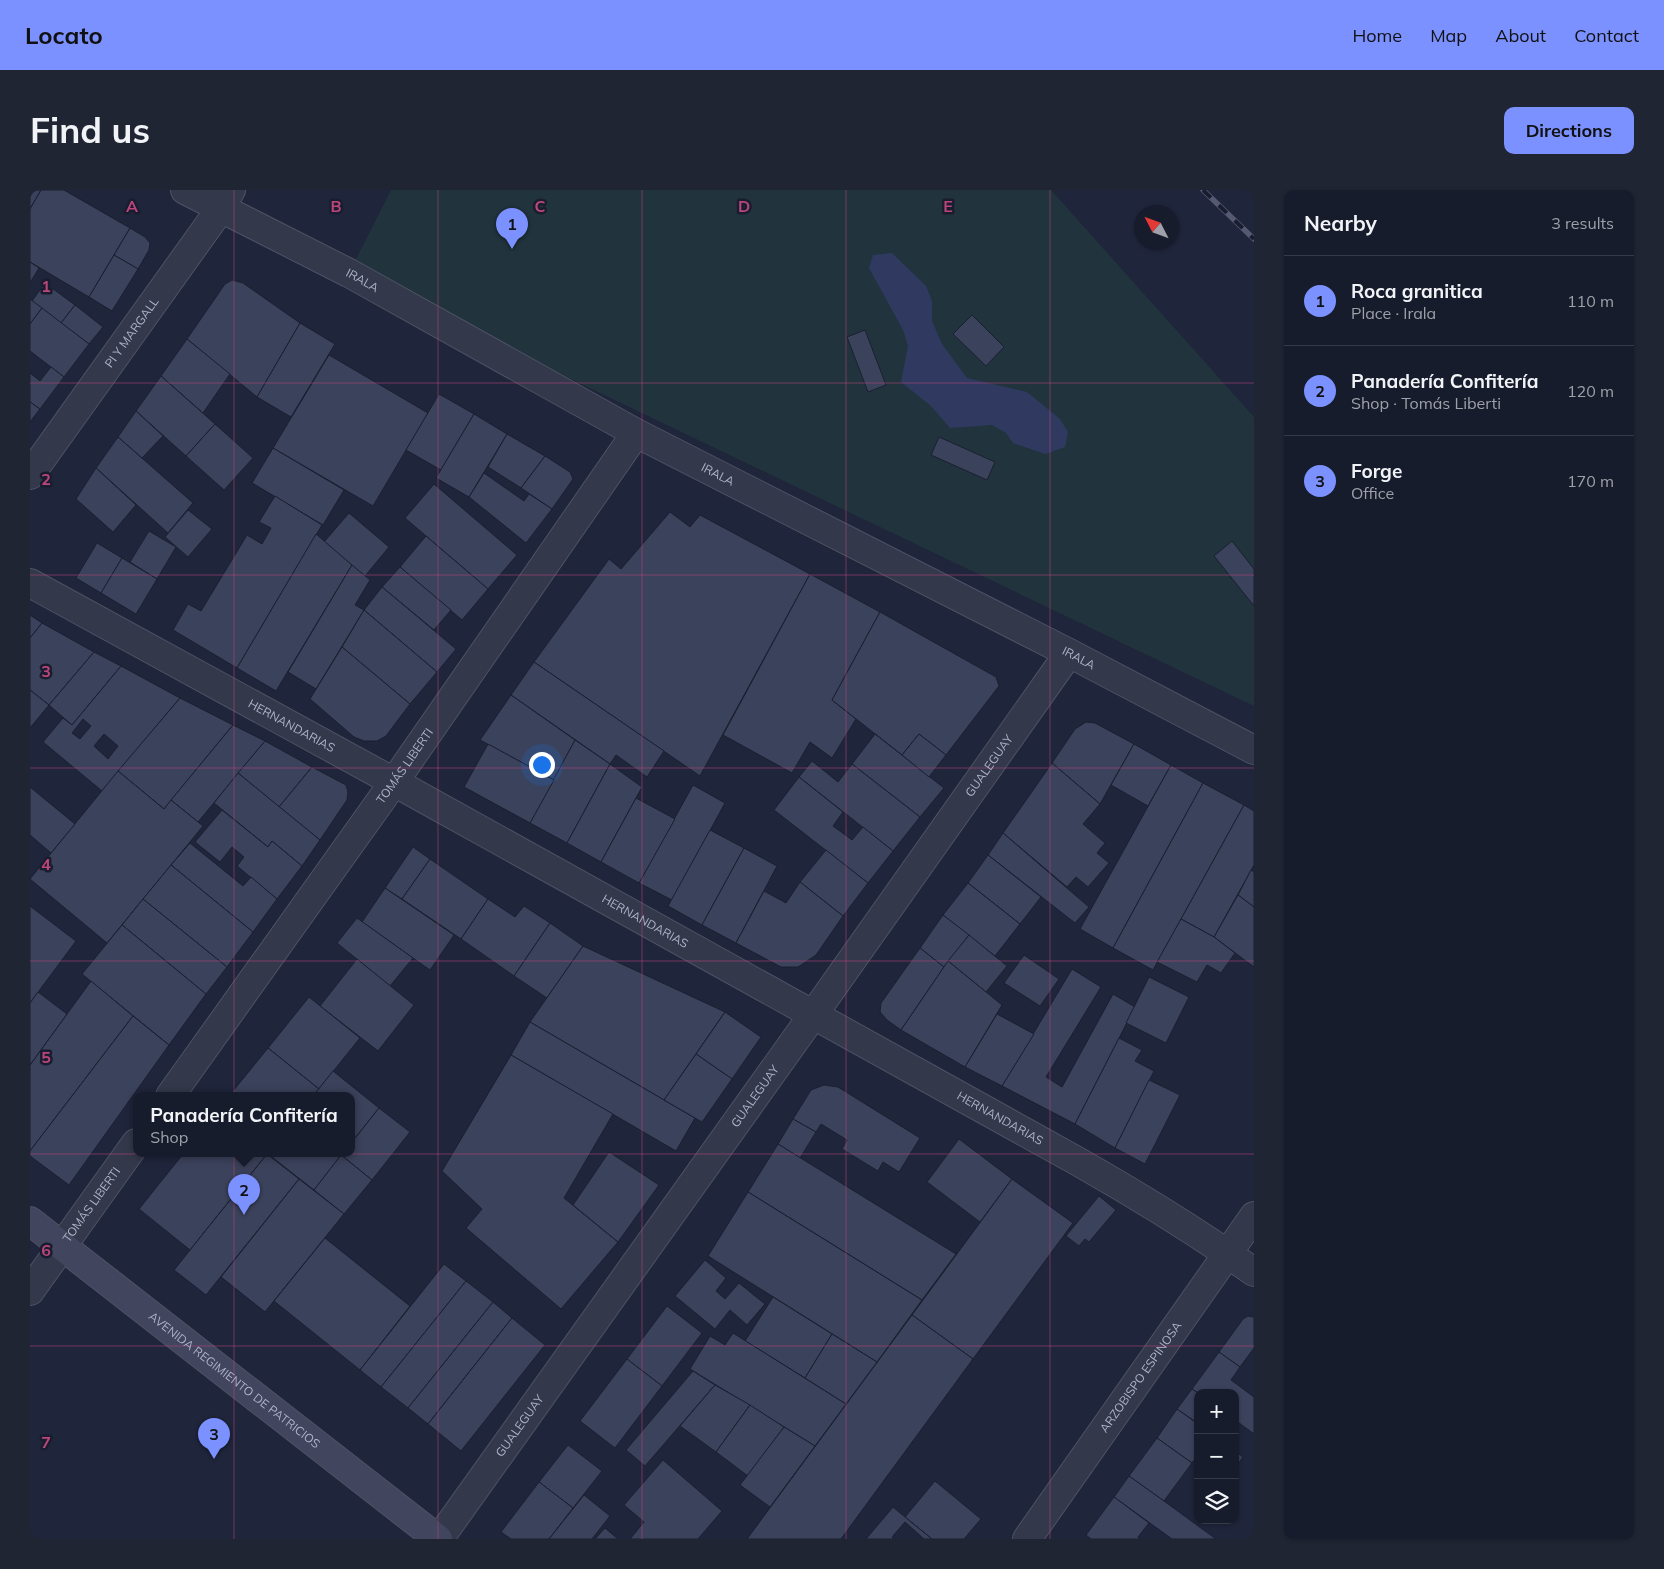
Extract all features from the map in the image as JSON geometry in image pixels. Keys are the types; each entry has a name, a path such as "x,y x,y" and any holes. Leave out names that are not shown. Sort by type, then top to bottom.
{"main road":[{"name":"AVENIDA REGIMIENTO DE PATRICIOS","path":"30,1221 438,1539"}],"street":[{"name":"IRALA","path":"185,190 226,199 349,273 636,433 1069,653 1254,750"},
{"name":"PI Y MARGALL","path":"30,475 226,199"},
{"name":"TOMÁS LIBERTI","path":"173,1092 394,782 636,433"},
{"name":"HERNANDARIAS","path":"30,583 394,782 1099,1173 1228,1253 1254,1272"},
{"name":"GUALEGUAY","path":"438,1539 813,1016 1069,653"},
{"name":"TOMÁS LIBERTI","path":"30,1291 133,1147"},
{"name":"ARZOBISPO ESPINOSA","path":"1027,1539 1254,1216"}],"shaded area":[{"path":"391,190 1051,190 1254,417 1254,706 349,273"}],"water":[{"path":"892,253 926,286 932,301 932,321 942,344 967,378 1027,392 1060,419 1068,432 1065,447 1045,454 1013,443 1006,433 992,425 950,428 931,406 901,382 908,346 903,330 869,268 873,255"}],"building":[{"path":"30,190 41,190 30,209"},
{"path":"41,190 64,190 130,228 89,297 30,262 30,209"},
{"path":"130,228 145,237 150,243 149,250 138,269 114,255"},
{"path":"114,255 138,269 112,311 89,297"},
{"path":"30,262 39,268 30,283"},
{"path":"232,280 243,283 300,323 257,397 187,339 225,284"},
{"path":"45,283 75,305 61,323 32,301"},
{"path":"30,299 42,308 30,324"},
{"path":"75,305 103,327 89,344 61,323"},
{"path":"42,308 89,344 64,377 30,351 30,324"},
{"path":"972,315 1004,347 986,366 953,334"},
{"path":"300,323 335,344 291,417 257,397"},
{"path":"865,330 886,385 868,392 847,337"},
{"path":"187,339 230,374 203,413 161,376"},
{"path":"329,355 428,413 373,506 273,448"},
{"path":"51,367 64,377 40,409 30,402 30,373 40,381"},
{"path":"161,376 215,424 186,456 136,411"},
{"path":"439,394 474,414 441,470 406,450"},
{"path":"30,402 40,409 30,422"},
{"path":"136,411 163,436 142,458 118,437"},
{"path":"474,414 507,434 469,497 436,478"},
{"path":"215,424 253,458 224,490 186,456"},
{"path":"507,434 545,456 521,488 488,467"},
{"path":"118,437 193,503 168,533 96,468"},
{"path":"939,437 995,462 987,480 931,455"},
{"path":"273,448 344,490 323,525 252,483"},
{"path":"545,456 570,472 573,479 552,509 521,488"},
{"path":"96,468 136,505 113,532 76,499"},
{"path":"484,473 524,501 529,494 552,509 526,543 469,497"},
{"path":"434,484 517,555 488,589 405,518"},
{"path":"275,496 322,525 237,668 173,630 188,604 201,611 247,535 262,544 271,528 259,522"},
{"path":"188,510 212,529 188,557 165,537"},
{"path":"670,512 690,527 700,515 810,574 700,776 534,662 609,559 621,569"},
{"path":"349,513 389,547 365,576 324,542"},
{"path":"149,531 176,547 157,579 130,562"},
{"path":"316,534 352,565 276,691 237,668"},
{"path":"426,536 488,589 462,620 400,567"},
{"path":"1232,541 1254,569 1254,606 1214,556"},
{"path":"97,543 122,558 101,593 76,578"},
{"path":"122,558 157,579 136,614 101,593"},
{"path":"352,565 370,580 355,605 364,610 316,689 288,672"},
{"path":"400,567 451,610 434,630 382,587"},
{"path":"810,574 880,612 832,700 856,719 832,758 810,742 792,773 723,735"},
{"path":"382,587 456,649 437,672 364,610"},
{"path":"364,610 437,672 410,704 342,647"},
{"path":"880,612 996,677 999,686 946,755 919,734 902,755 832,700"},
{"path":"30,615 42,623 30,638"},
{"path":"42,623 94,652 49,705 30,690 30,638"},
{"path":"342,647 410,704 386,736 377,741 364,741 354,737 310,699"},
{"path":"94,652 121,666 72,725 49,705"},
{"path":"534,662 664,751 647,777 616,755 610,764 511,695"},
{"path":"121,666 180,698 102,791 43,742 63,718 72,725","holes":["83,719 91,726 80,739 72,733","104,734 118,746 108,759 94,746"]},
{"path":"30,690 49,705 30,728"},
{"path":"511,695 575,740 554,780 480,740"},
{"path":"180,698 233,725 164,809 118,771"},
{"path":"1086,722 1095,723 1134,744 1100,804 1052,763 1075,729"},
{"path":"233,725 265,741 198,822 171,800"},
{"path":"875,734 944,788 920,817 852,764"},
{"path":"919,734 946,755 929,777 902,755"},
{"path":"575,740 610,764 567,843 530,823"},
{"path":"265,741 312,767 279,807 238,773"},
{"path":"488,744 554,780 530,823 464,787"},
{"path":"1134,744 1171,765 1148,806 1111,785"},
{"path":"812,761 838,782 852,764 920,817 893,851 799,777"},
{"path":"1052,763 1100,804 1083,824 1105,843 1097,853 1109,863 1088,887 1076,877 1067,887 1003,833"},
{"path":"610,764 642,787 601,862 567,843"},
{"path":"1171,765 1203,783 1113,948 1080,929"},
{"path":"312,767 346,785 348,792 347,800 320,840 279,807"},
{"path":"118,771 164,809 171,800 203,826 107,943 30,879"},
{"path":"238,773 320,840 302,866 272,841 268,847 214,803"},
{"path":"799,777 843,812 833,826 852,840 863,827 893,851 868,883 774,810"},
{"path":"1203,783 1244,805 1153,970 1113,948"},
{"path":"693,785 725,803 672,900 639,883"},
{"path":"30,787 75,824 51,853 30,835"},
{"path":"636,798 675,819 639,883 601,862"},
{"path":"1244,805 1254,811 1254,865 1214,937 1181,919"},
{"path":"222,810 268,847 272,841 302,866 277,899 237,866 244,857 232,847 220,862 195,842"},
{"path":"710,830 744,848 702,925 668,906"},
{"path":"1003,833 1089,907 1075,923 988,855"},
{"path":"190,843 243,886 251,877 277,899 253,932 171,865"},
{"path":"413,847 430,859 402,899 385,888"},
{"path":"744,848 777,866 736,943 702,925"},
{"path":"826,850 868,883 843,916 800,882"},
{"path":"988,855 1041,897 1020,924 968,883"},
{"path":"430,859 488,899 461,939 402,899"},
{"path":"171,865 253,932 227,967 143,899"},
{"path":"1251,870 1254,872 1254,907 1238,895"},
{"path":"800,882 843,916 816,955 798,967 781,967 736,943 764,891 786,903"},
{"path":"968,883 1020,924 995,956 943,915"},
{"path":"385,888 454,935 430,970 362,922"},
{"path":"1238,895 1254,907 1254,967 1214,937"},
{"path":"143,899 227,967 206,994 122,925"},
{"path":"488,899 515,917 524,906 550,923 514,976 461,939"},
{"path":"30,906 76,941 30,1003"},
{"path":"943,915 969,935 944,967 920,948"},
{"path":"357,918 413,958 390,986 337,943"},
{"path":"1181,919 1214,937 1235,953 1221,973 1207,965 1197,982 1157,962"},
{"path":"550,923 583,946 547,998 514,976"},
{"path":"122,925 206,994 169,1045 82,974"},
{"path":"969,935 1007,966 986,992 948,961"},
{"path":"583,946 725,1012 664,1100 530,1022"},
{"path":"920,948 944,967 901,1030 887,1020 880,1012 881,1003"},
{"path":"1024,955 1059,979 1040,1006 1004,983"},
{"path":"357,959 414,1005 378,1051 320,1006"},
{"path":"948,961 1002,1005 965,1067 901,1030"},
{"path":"1072,969 1101,987 1046,1077 1062,1087 1113,994 1135,1007 1075,1124 1002,1086"},
{"path":"1149,977 1189,997 1166,1043 1126,1023"},
{"path":"91,981 133,1016 30,1151 30,1065"},
{"path":"38,992 67,1014 30,1065 30,1003"},
{"path":"309,997 360,1038 319,1089 268,1048"},
{"path":"725,1012 761,1037 732,1079 696,1054"},
{"path":"997,1014 1034,1034 1002,1086 965,1067"},
{"path":"133,1016 169,1045 135,1092 133,1092 133,1095 69,1185 30,1156 30,1151"},
{"path":"530,1022 695,1118 676,1151 511,1055"},
{"path":"1119,1038 1142,1050 1135,1061 1154,1071 1115,1148 1075,1124"},
{"path":"268,1048 319,1089 316,1092 232,1092"},
{"path":"696,1054 732,1079 702,1122 664,1100"},
{"path":"511,1055 613,1114 564,1198 618,1242 561,1309 466,1228 482,1209 442,1171"},
{"path":"333,1071 379,1108 355,1138 355,1092 316,1092"},
{"path":"1149,1080 1180,1095 1145,1164 1115,1148"},
{"path":"824,1085 838,1087 920,1138 899,1172 883,1162 878,1171 842,1149 847,1140 821,1124 816,1132 793,1119 811,1090"},
{"path":"379,1108 410,1132 372,1180 343,1157 355,1157 355,1138"},
{"path":"793,1119 816,1132 800,1158 778,1144"},
{"path":"959,1139 1012,1179 980,1222 927,1182"},
{"path":"778,1144 956,1254 922,1300 748,1192"},
{"path":"609,1152 659,1185 618,1242 573,1205"},
{"path":"181,1157 265,1157 190,1250 139,1209"},
{"path":"265,1157 271,1157 299,1179 206,1295 174,1270"},
{"path":"272,1157 340,1157 314,1190"},
{"path":"339,1157 343,1157 372,1180 344,1214 314,1190"},
{"path":"299,1179 344,1214 265,1312 221,1277"},
{"path":"1012,1179 1073,1223 973,1359 912,1315"},
{"path":"748,1192 922,1300 877,1362 708,1256"},
{"path":"1099,1196 1116,1210 1089,1242 1085,1239 1079,1246 1066,1236"},
{"path":"325,1238 410,1306 360,1370 274,1301"},
{"path":"705,1260 726,1278 716,1291 725,1299 739,1283 765,1304 747,1325 730,1310 715,1329 675,1296"},
{"path":"444,1264 466,1281 381,1387 360,1370"},
{"path":"466,1281 493,1302 408,1408 381,1387"},
{"path":"773,1297 832,1334 805,1378 745,1341"},
{"path":"493,1302 512,1318 428,1424 408,1408"},
{"path":"667,1306 702,1333 662,1386 627,1359"},
{"path":"912,1315 973,1359 841,1539 747,1539"},
{"path":"1248,1316 1254,1317 1254,1348 1240,1367 1219,1352 1243,1319"},
{"path":"512,1318 545,1345 461,1451 428,1424"},
{"path":"733,1333 846,1404 815,1446 690,1369 710,1336 725,1345"},
{"path":"832,1334 877,1362 846,1404 805,1378"},
{"path":"1219,1352 1240,1367 1231,1380 1254,1397 1254,1434 1239,1423 1239,1389 1192,1389"},
{"path":"627,1359 662,1386 615,1448 580,1421"},
{"path":"693,1371 715,1385 645,1466 626,1450"},
{"path":"715,1385 750,1405 716,1452 680,1426"},
{"path":"1192,1389 1194,1390 1194,1421 1177,1409"},
{"path":"750,1405 784,1427 748,1476 716,1452"},
{"path":"1177,1409 1194,1421 1194,1460 1192,1463 1157,1438"},
{"path":"784,1427 815,1446 770,1507 740,1485"},
{"path":"1157,1438 1192,1463 1164,1501 1129,1476"},
{"path":"568,1445 602,1471 573,1508 539,1482"},
{"path":"1239,1454 1243,1457 1239,1462"},
{"path":"663,1460 722,1511 698,1539 630,1539 644,1522 624,1505"},
{"path":"1129,1476 1216,1539 1172,1539 1114,1497"},
{"path":"935,1481 981,1519 964,1539 932,1539 905,1517"},
{"path":"539,1482 573,1508 549,1539 511,1539 501,1532"},
{"path":"584,1495 610,1516 592,1539 549,1539"},
{"path":"1114,1497 1149,1523 1138,1537 1140,1539 1091,1539 1086,1535"},
{"path":"893,1507 932,1539 924,1539 905,1522 892,1537 894,1539 866,1539"},
{"path":"605,1528 618,1539 595,1539"}],"railway":[{"path":"1203,190 1254,239"}],"place":[{"name":"Roca granitica","path":"512,249"},
{"name":"Panadería Confitería","path":"244,1215"},
{"name":"Forge","path":"214,1459"}]}
